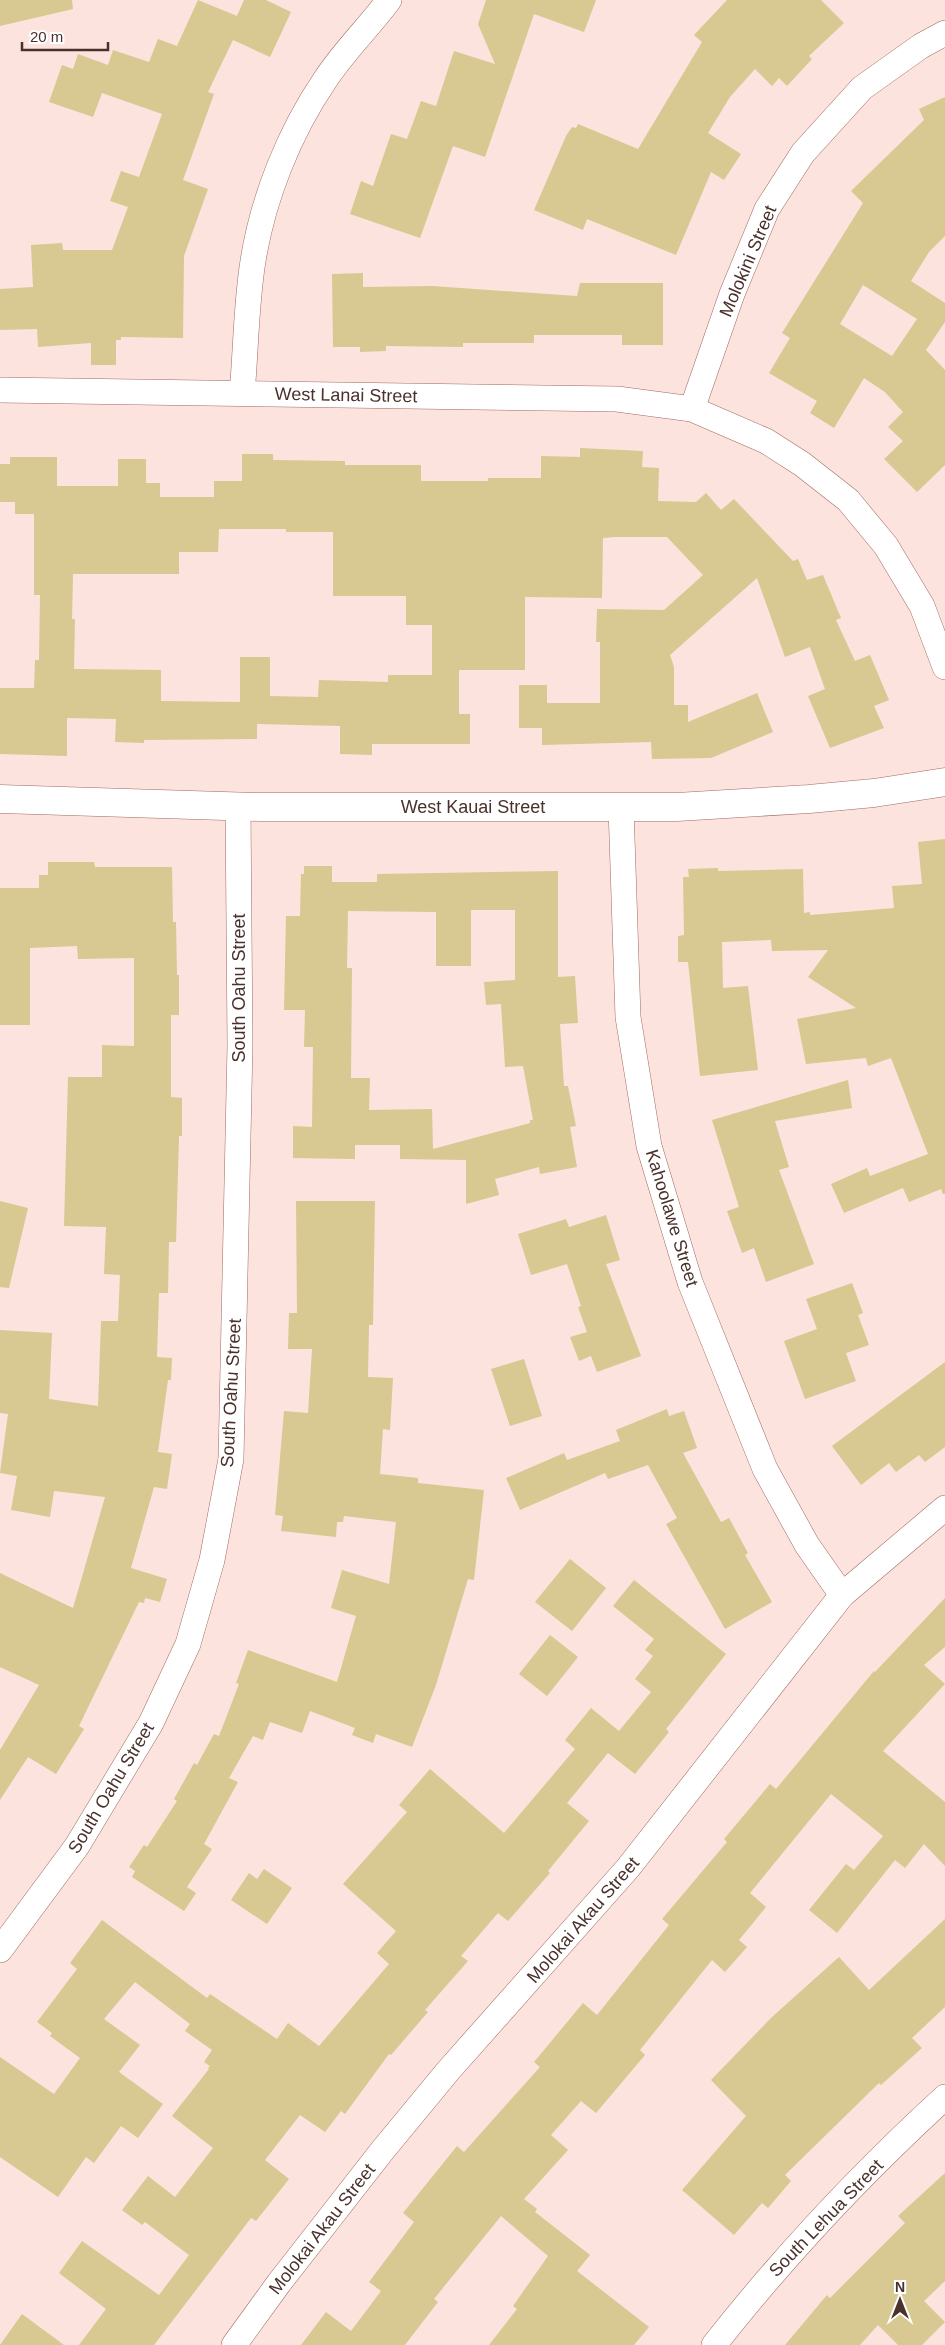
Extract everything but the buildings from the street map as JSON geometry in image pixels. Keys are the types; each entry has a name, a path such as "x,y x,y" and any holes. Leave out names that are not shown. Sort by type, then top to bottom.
{"street":[{"path":"242,393 253,262 263,216 283,158 302,119 325,80 389,0"},
{"name":"Molokini Street","path":"692,409 732,294 768,209 803,153 862,88 921,46 945,33"},
{"name":"West Lanai Street","path":"0,390 618,399 692,409 766,441 802,464 848,500 886,546 922,606 945,667"},
{"name":"West Kauai Street","path":"0,799 238,807 677,807 874,793 945,782"},
{"name":"South Oahu Street","path":"0,1950 77,1846 151,1723 188,1644 212,1560 231,1449 240,1045 238,807"},
{"name":"Kahoolawe Street","path":"621,807 628,1017 649,1146 690,1282 765,1469 807,1545 842,1595"},
{"name":"Molokai Akau Street","path":"234,2345 279,2283 382,2151 448,2072 628,1868 842,1595 945,1508"},
{"name":"South Lehua Street","path":"714,2345 757,2290 850,2190 945,2097"}]}
